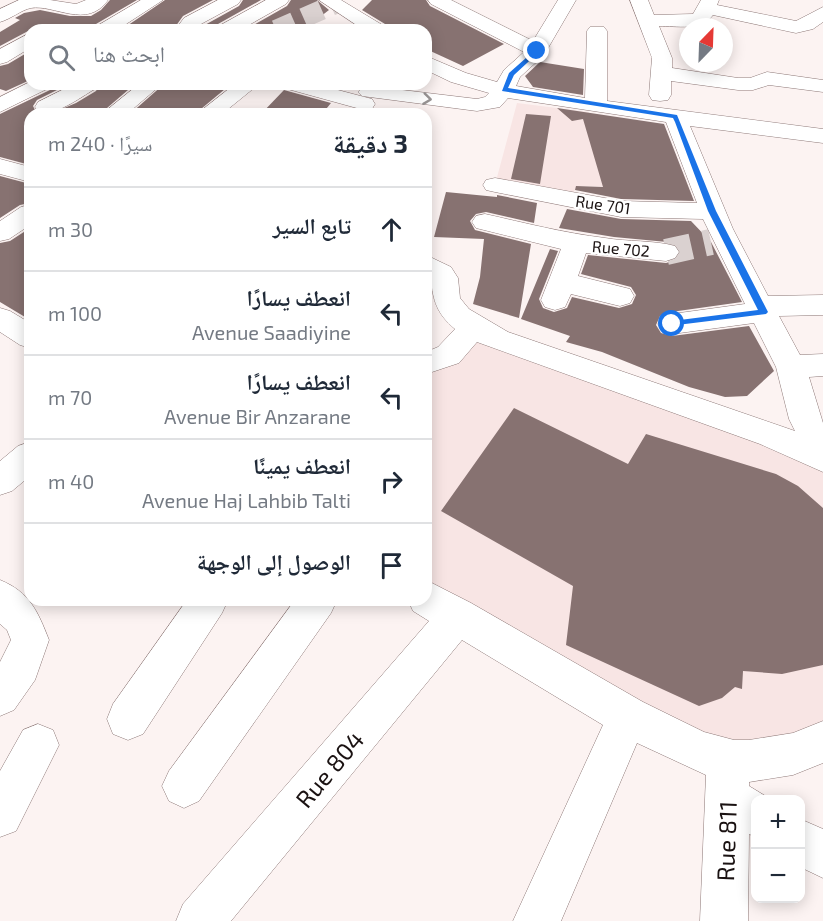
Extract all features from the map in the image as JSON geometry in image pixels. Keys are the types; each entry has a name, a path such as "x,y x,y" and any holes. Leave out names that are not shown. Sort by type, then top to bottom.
{"street":[{"path":"2,13 29,2 76,10 88,7 99,0"},
{"path":"114,24 154,0"},
{"path":"191,24 232,0"},
{"path":"237,24 280,0"},
{"path":"328,0 367,24"},
{"path":"437,0 537,51"},
{"path":"321,90 367,99 482,106 489,104 504,90 511,74 537,51 567,0"},
{"path":"639,0 662,58 660,73 668,116 712,211 718,241 761,309 794,382 804,419 813,435 823,446"},
{"path":"647,21 662,18 697,20 705,15 708,4 796,27 806,25 823,14"},
{"path":"2,13 24,29"},
{"path":"596,106 597,31"},
{"path":"0,58 24,43"},
{"path":"432,65 453,76 504,90 596,106 823,136"},
{"path":"660,73 738,84 753,84 767,78 823,86"},
{"path":"0,106 30,90"},
{"path":"44,90 54,102 78,90"},
{"path":"121,108 144,90"},
{"path":"216,108 241,90"},
{"path":"0,166 24,173"},
{"name":"Rue 701","path":"495,185 621,209 712,211"},
{"name":"Rue 702","path":"565,199 569,243 559,291 620,296"},
{"path":"0,201 24,213"},
{"path":"0,233 24,218"},
{"name":"Rue 702","path":"485,222 569,243 666,252"},
{"path":"432,268 442,274 451,309 449,355 442,360 432,362"},
{"path":"672,324 761,309 823,305"},
{"path":"451,309 498,340 788,441 823,458"},
{"path":"0,318 24,334"},
{"path":"739,424 780,415 794,382 823,365"},
{"path":"0,598 21,618 30,640 21,666 0,696"},
{"path":"128,719 205,606"},
{"path":"184,786 314,606"},
{"path":"442,607 628,717 700,752 737,791 749,762 793,754 823,742"},
{"name":"Rue 804","path":"200,921 442,607"},
{"path":"537,921 628,717"},
{"path":"0,815 38,745"},
{"name":"Rue 811","path":"724,921 737,791"},
{"path":"805,844 823,855"}],"shaded area":[{"path":"517,103 589,112 588,117 651,188 577,186 574,192 496,181"},
{"path":"456,335 823,454 823,725 785,739 728,748 432,595 432,352"}],"building":[{"path":"110,0 137,0 96,24 24,24 24,33 0,46 0,32 20,20 15,18 24,13 40,10 70,16 91,16 101,10"},
{"path":"165,0 213,0 183,16 177,24 130,24"},
{"path":"243,0 261,0 218,24 207,24 239,6"},
{"path":"291,0 317,0 329,10 311,24 256,24 287,6"},
{"path":"372,0 426,0 430,6 504,44 463,66 432,52 432,24 385,24 362,10"},
{"path":"24,55 24,83 6,91 0,89 0,66"},
{"path":"540,62 584,69 583,95 533,87 525,76"},
{"path":"50,90 57,90 37,100 34,108 24,108 24,163 0,157 0,114"},
{"path":"128,90 107,108 64,108 76,103 96,91"},
{"path":"157,90 224,90 202,108 137,108"},
{"path":"284,90 331,103 327,108 267,108"},
{"path":"557,108 664,124 694,201 621,199 575,190 576,186 603,187 583,119 572,121"},
{"path":"526,114 551,116 540,184 511,179"},
{"path":"0,176 24,182 24,204 0,218"},
{"path":"446,192 497,197 497,195 537,203 534,223 486,212 476,214 470,221 475,230 531,244 519,318 473,304 480,277 484,239 434,237"},
{"path":"567,209 621,219 691,221 711,242 742,302 671,312 660,316 656,325 661,333 672,336 749,326 774,371 747,396 725,397 689,387 602,352 566,342 570,336 521,319 550,249 558,251 539,299 543,308 554,312 567,308 572,297 619,308 632,304 636,295 631,287 581,274 588,255 666,263 676,260 681,253 677,245 667,242 614,237 559,228"},
{"path":"24,232 24,316 0,302 0,243 10,241"},
{"path":"514,408 628,464 646,434 776,474 798,486 823,508 823,665 782,674 743,671 742,689 735,687 722,698 699,706 566,645 573,586 441,511"}],"tunnel":[{"path":"290,24 335,4"},
{"path":"666,252 711,242"}],"route":[{"path":"537,51 511,74 504,90 675,117 678,122 725,241 763,312 672,324"}]}
